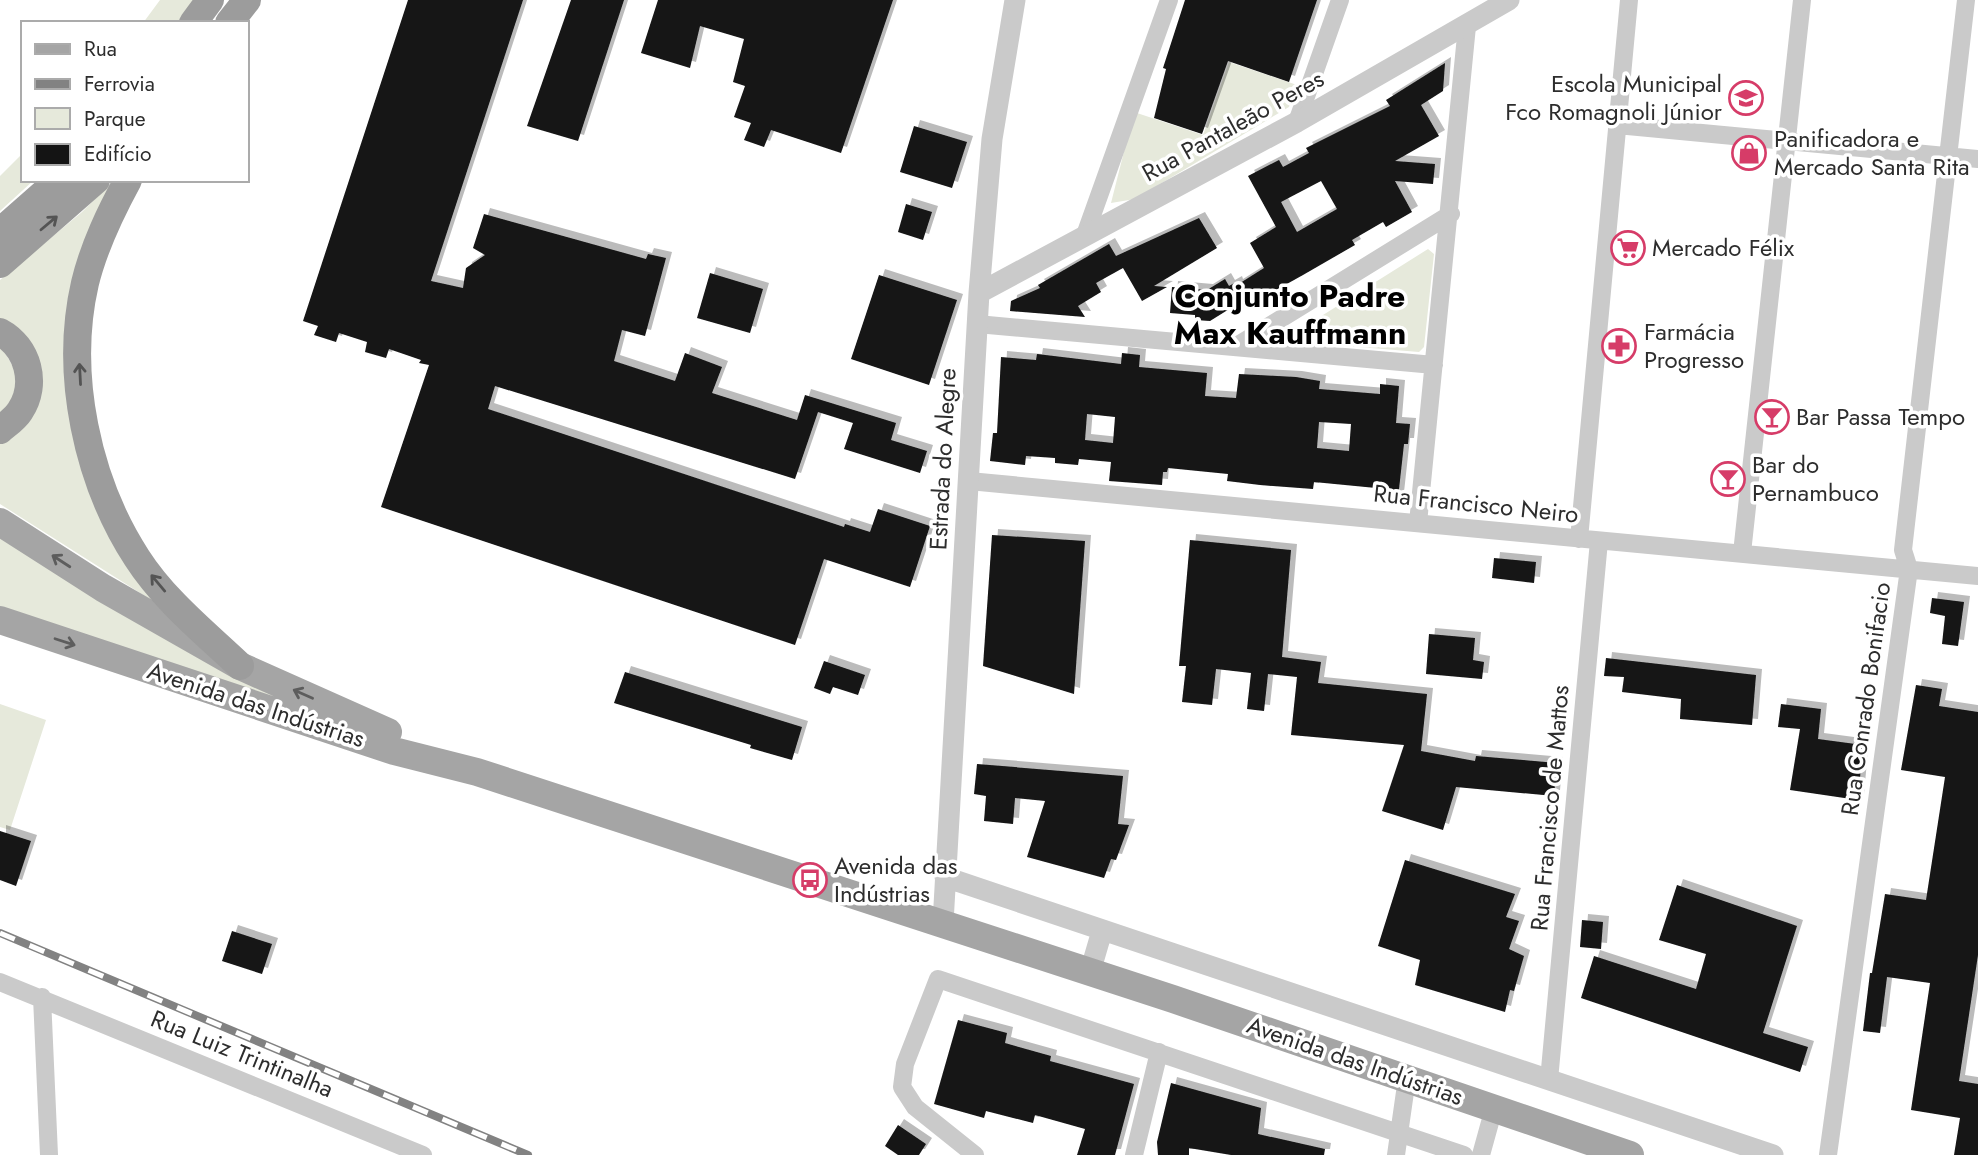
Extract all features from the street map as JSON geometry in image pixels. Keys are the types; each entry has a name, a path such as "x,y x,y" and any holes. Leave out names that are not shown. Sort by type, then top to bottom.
{"highway":[{"path":"194,21 210,0"},
{"path":"231,21 247,0"},
{"path":"0,232 57,182"},
{"path":"0,264 94,182"},
{"path":"127,182 110,214 85,284 79,328 85,431 102,491 138,559 181,611 240,666"},
{"path":"0,331 18,346 26,358 29,377 27,398 23,406 0,430"}],"main road":[{"path":"0,522 103,588 240,666 477,772"},
{"name":"Avenida das Indústrias","path":"0,620 394,751 477,772 943,923 1630,1155"}],"street":[{"name":"Estrada do Alegre","path":"943,923 979,293 992,139 1015,0"},
{"path":"1085,235 1169,0"},
{"path":"1297,122 1340,0"},
{"name":"Rua Pantaleão Peres","path":"979,293 1297,122 1509,0"},
{"path":"1579,539 1629,0"},
{"path":"1742,554 1802,0"},
{"name":"Rua Conrado Bonifacio","path":"1828,1155 1909,569 1903,550 1966,0"},
{"path":"1418,523 1451,214 1467,26"},
{"path":"1617,125 1978,159"},
{"path":"1235,347 1451,214"},
{"path":"977,324 1434,365"},
{"name":"Rua Francisco Neiro","path":"969,481 1978,576"},
{"name":"Rua Francisco de Mattos","path":"1549,1080 1598,541"},
{"name":"Avenida das Indústrias","path":"945,877 1773,1155"},
{"path":"1090,972 1102,931"},
{"path":"975,1155 915,1107 902,1087 905,1064 938,979 1464,1155"},
{"name":"Rua Luiz Trintinalha","path":"0,982 423,1155"},
{"path":"42,998 49,1155"},
{"path":"1134,1155 1159,1052"},
{"path":"1396,1155 1407,1078"},
{"path":"1481,1155 1494,1108"}],"green space":[{"path":"160,0 197,0 181,21 144,21"},
{"path":"1229,62 1297,85 1289,107 1135,199 1111,203 1134,112 1203,135"},
{"path":"21,155 21,182 32,182 0,211 0,176"},
{"path":"114,182 70,381 159,605 0,504 0,438 31,415 0,323 0,280"},
{"path":"1428,249 1434,254 1424,347 1419,352 1287,341 1288,337"},
{"path":"0,345 15,373 16,389 0,416"},
{"path":"0,531 302,710 0,606"},
{"path":"0,704 46,720 10,830 0,827"}],"building":[{"path":"408,0 523,0 431,281 463,288 466,268 485,255 473,248 484,214 646,259 648,254 666,258 645,336 622,330 614,361 675,381 685,353 722,367 712,393 797,420 805,395 896,423 891,440 927,451 920,473 844,449 853,423 818,412 795,479 495,386 488,409 844,527 845,524 870,532 878,509 930,526 910,587 824,559 795,645 381,507 429,365 389,349 386,358 365,352 367,342 339,333 336,342 314,335 318,326 303,321"},
{"path":"571,0 624,0 578,141 527,126"},
{"path":"658,0 893,0 841,153 771,130 764,147 744,140 751,123 734,117 745,86 733,82 744,39 700,26 690,68 641,53"},
{"path":"1185,0 1317,0 1289,82 1228,61 1202,134 1154,118 1166,69 1163,68"},
{"path":"1445,63 1443,91 1421,105 1439,136 1395,161 1435,164 1433,184 1395,181 1412,212 1386,227 1383,222 1352,240 1355,245 1251,304 1247,298 1210,321 1195,320 1195,315 1170,313 1172,287 1207,290 1225,279 1229,286 1236,282 1237,285 1264,268 1250,243 1276,227 1248,176 1279,160 1283,167 1309,153 1306,148 1390,106 1386,100","holes":["1321,181 1337,209 1297,232 1281,202"]},
{"path":"914,126 967,142 952,188 900,172"},
{"path":"906,204 932,212 923,240 898,232"},
{"path":"1199,218 1217,248 1154,286 1167,287 1142,301 1123,268 1096,283 1101,292 1078,306 1085,317 1010,311 1011,301 1040,288 1038,285 1109,244 1116,256"},
{"path":"710,273 763,289 750,333 697,318"},
{"path":"879,275 957,300 929,385 851,359"},
{"path":"1122,353 1140,355 1139,367 1207,373 1205,396 1236,398 1239,374 1296,377 1320,381 1319,389 1380,394 1380,384 1399,386 1396,423 1410,424 1408,444 1404,444 1398,498 1376,496 1376,488 1314,482 1313,489 1260,485 1227,481 1228,474 1168,468 1167,472 1163,472 1162,485 1109,481 1111,462 1079,459 1078,465 1055,463 1055,458 1026,456 1025,465 990,461 993,433 997,433 1001,357 1036,360 1037,354 1121,364","holes":["1087,414 1115,417 1113,443 1085,440","1319,422 1351,424 1349,451 1317,448"]},
{"path":"992,535 1085,541 1074,694 983,666"},
{"path":"1190,540 1291,550 1282,657 1321,662 1318,683 1427,694 1421,751 1475,761 1476,756 1557,763 1554,796 1456,787 1443,830 1382,811 1404,745 1291,735 1297,677 1268,674 1264,711 1247,709 1251,673 1216,669 1212,705 1182,702 1186,666 1179,666"},
{"path":"1494,558 1536,562 1534,583 1492,578"},
{"path":"1932,598 1964,602 1958,646 1942,644 1945,616 1930,613"},
{"path":"1429,634 1475,638 1473,660 1484,662 1482,679 1426,674"},
{"path":"1606,658 1756,675 1752,725 1680,719 1681,699 1622,692 1624,677 1604,676"},
{"path":"824,661 865,675 858,695 833,687 830,694 814,688"},
{"path":"625,672 802,727 792,760 614,703"},
{"path":"1916,685 1942,689 1939,706 1978,712 1978,955 1959,1081 1978,1084 1978,1155 1954,1155 1960,1118 1911,1110 1930,983 1887,977 1880,1033 1863,1031 1870,973 1885,894 1926,900 1945,777 1901,770"},
{"path":"1781,704 1821,709 1818,739 1863,745 1858,800 1790,790 1800,729 1778,727"},
{"path":"977,764 1123,776 1118,824 1129,825 1116,860 1111,859 1104,878 1027,857 1045,801 1015,798 1013,824 984,821 986,796 974,794"},
{"path":"0,831 31,841 16,886 0,880"},
{"path":"1405,860 1515,894 1506,917 1519,921 1509,949 1524,956 1514,991 1510,990 1505,1012 1415,985 1420,960 1378,946"},
{"path":"1677,885 1797,926 1763,1033 1808,1047 1800,1072 1581,998 1594,956 1696,989 1706,954 1659,940"},
{"path":"1582,920 1603,922 1601,949 1580,947"},
{"path":"232,931 272,944 262,974 222,961"},
{"path":"958,1020 1007,1033 1005,1043 1051,1056 1050,1061 1134,1084 1115,1155 1077,1155 1085,1129 1035,1115 1033,1123 986,1111 984,1118 934,1104"},
{"path":"1171,1083 1261,1108 1258,1134 1325,1149 1324,1155 1231,1155 1189,1148 1189,1155 1158,1155 1157,1142"},
{"path":"898,1125 926,1144 919,1155 898,1155 885,1146"}],"railway":[{"path":"0,933 528,1155"}],"place":[{"name":"Escola Municipal Fco Romagnoli Júnior","path":"1746,98"},
{"name":"Panificadora e Mercado Santa Rita","path":"1749,153"},
{"name":"Mercado Félix","path":"1628,248"},
{"name":"Farmácia Progresso","path":"1619,346"},
{"name":"Bar Passa Tempo","path":"1772,417"},
{"name":"Bar do Pernambuco","path":"1728,479"},
{"name":"Avenida das Indústrias","path":"810,880"}],"district":[{"name":"Conjunto Padre Max Kauffmann","path":"1290,314"}]}
